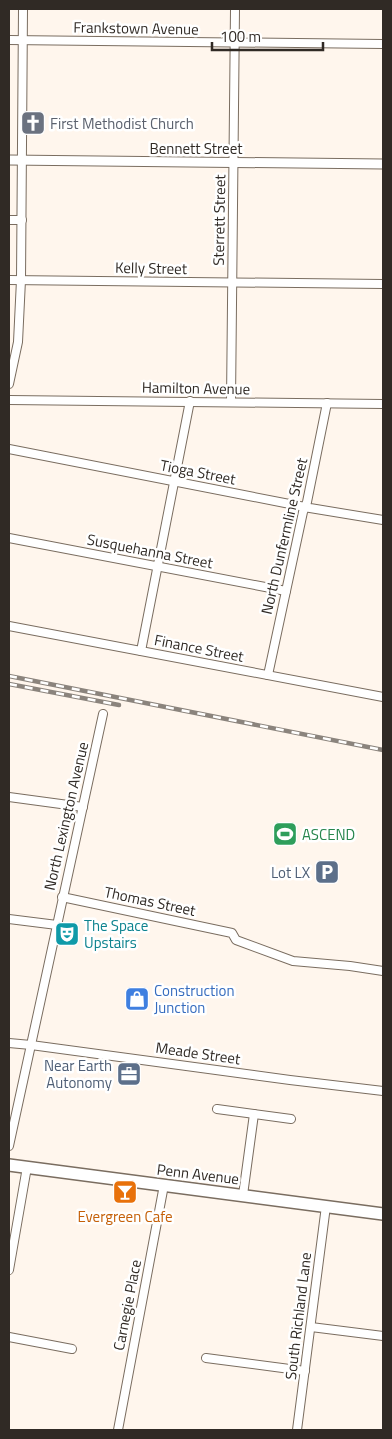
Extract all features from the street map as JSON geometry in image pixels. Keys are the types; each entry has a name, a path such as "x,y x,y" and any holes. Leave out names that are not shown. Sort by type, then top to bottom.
{"highway":[{"name":"Penn Avenue","path":"9,1165 383,1214"}],"main road":[{"name":"Bennett Street","path":"9,160 383,164"}],"street":[{"path":"9,384 18,342 21,280 23,9"},
{"name":"Sterrett Street","path":"231,402 235,9"},
{"name":"Frankstown Avenue","path":"9,40 383,44"},
{"path":"9,220 22,220"},
{"name":"Kelly Street","path":"9,280 383,284"},
{"name":"Hamilton Avenue","path":"9,400 383,404"},
{"path":"141,651 190,401"},
{"name":"North Dunfermline Street","path":"268,675 327,403"},
{"name":"Tioga Street","path":"9,449 305,507 383,520"},
{"name":"Susquehanna Street","path":"9,538 286,591"},
{"name":"Finance Street","path":"9,626 383,697"},
{"name":"North Lexington Avenue","path":"9,1146 103,714"},
{"path":"9,796 83,807"},
{"name":"Thomas Street","path":"62,897 232,933 236,940 293,961 383,971"},
{"path":"9,919 57,925"},
{"name":"Meade Street","path":"9,1043 383,1091"},
{"path":"217,1109 291,1119"},
{"path":"244,1195 254,1114"},
{"path":"9,1270 27,1167"},
{"name":"Carnegie Place","path":"118,1430 164,1185"},
{"name":"South Richland Lane","path":"297,1430 326,1206"},
{"path":"311,1327 383,1336"},
{"path":"9,1337 72,1349"},
{"path":"206,1358 305,1371"}],"railway":[{"path":"9,676 383,750"},
{"path":"9,684 119,705"}],"place":[{"name":"First Methodist Church","path":"33,123"},
{"name":"ASCEND","path":"285,834"},
{"name":"Lot LX","path":"327,872"},
{"name":"The Space Upstairs","path":"67,934"},
{"name":"Construction Junction","path":"137,999"},
{"name":"Near Earth Autonomy","path":"129,1074"},
{"name":"Evergreen Cafe","path":"125,1192"}]}
